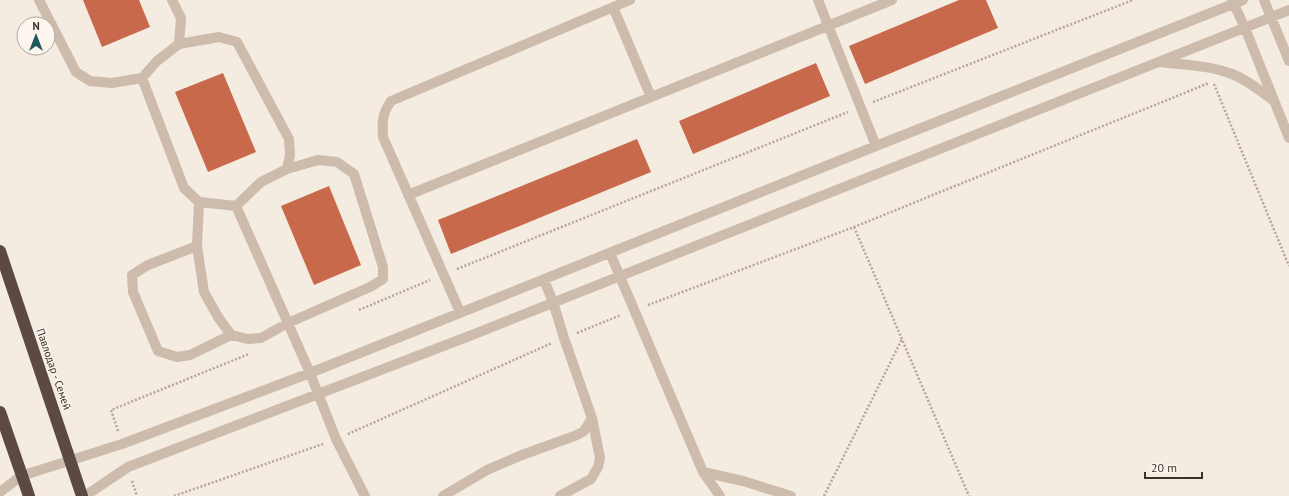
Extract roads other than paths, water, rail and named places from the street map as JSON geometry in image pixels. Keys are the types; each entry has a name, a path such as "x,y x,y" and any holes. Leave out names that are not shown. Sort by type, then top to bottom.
{"highway":[{"name":"Павлодар - Семей","path":"0,251 70,460 84,496"},
{"path":"0,412 29,496"}],"street":[{"path":"39,0 76,72 90,81 112,83 142,78 157,61 179,44 219,37 237,42 289,139 290,155 287,169"},
{"path":"172,0 181,18 179,44"},
{"path":"460,312 383,137 383,117 386,108 391,101 630,0"},
{"path":"818,0 876,146"},
{"path":"408,195 892,0"},
{"path":"1264,0 1289,61"},
{"path":"0,492 21,476 122,444 310,373 1236,1 1245,28 1289,138"},
{"path":"613,7 651,97"},
{"path":"84,496 128,467 472,335 1289,10"},
{"path":"1159,62 1203,66 1232,74 1257,88 1274,101"},
{"path":"142,78 184,188 199,202 236,206 262,182 287,169 318,160 337,162 354,174 383,267 382,279 370,287 288,323 261,338 248,339 231,335 190,356 177,357 158,351 133,292 132,275 148,265 197,246"},
{"path":"199,202 197,246 204,292 218,317 231,335"},
{"path":"236,206 310,373 336,439 365,496"},
{"path":"610,253 703,472 720,496"},
{"path":"544,280 553,302 592,418 600,458 598,467 591,479 560,496"},
{"path":"443,496 487,470 522,455 577,435 584,431 592,418"},
{"path":"703,472 743,481 791,496"}]}
